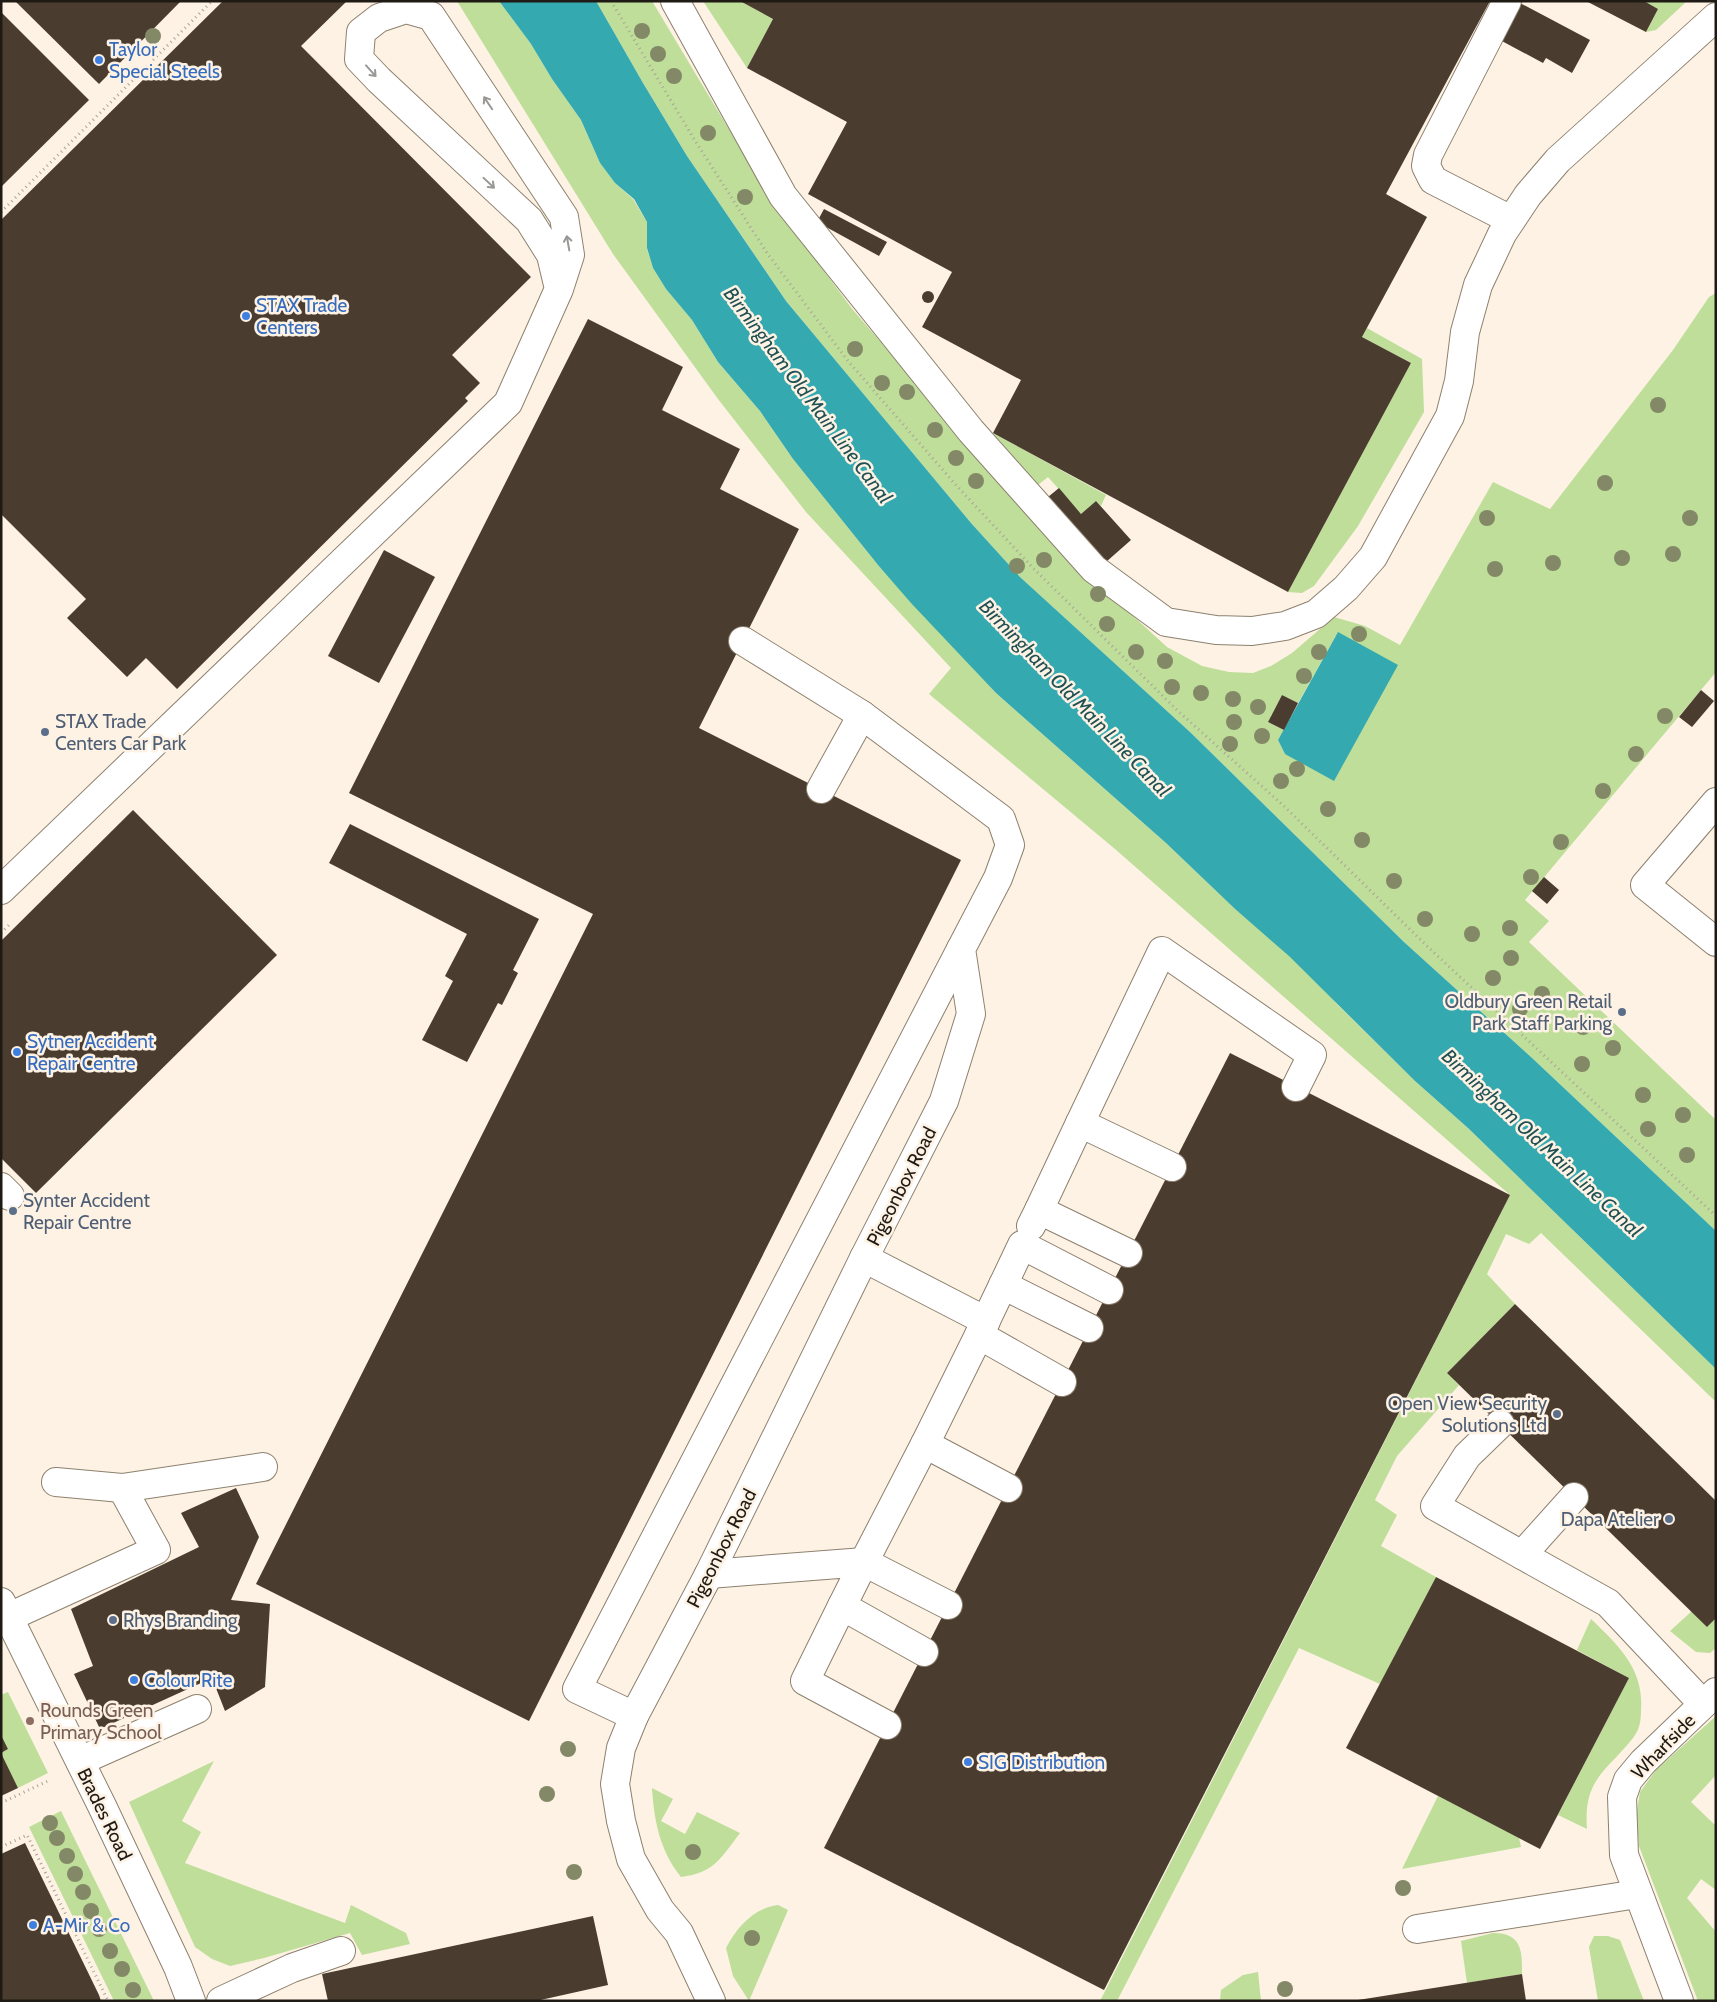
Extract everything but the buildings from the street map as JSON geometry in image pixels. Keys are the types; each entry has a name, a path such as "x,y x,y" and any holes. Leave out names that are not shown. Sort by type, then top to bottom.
{"street":[{"path":"675,1 783,196 971,431 1067,539 1094,568 1166,622 1216,630 1252,631 1284,626 1316,614 1346,588 1373,557 1450,416 1458,381 1465,332 1478,285 1502,234 1528,196 1558,160 1716,17"},
{"path":"1507,1 1428,155 1426,166 1433,180 1511,220"},
{"path":"1,890 508,403 559,289 570,255 564,217 431,16 422,7 406,9 379,18 361,32 359,59 529,220 551,254 559,289"},
{"path":"634,1716 577,1689 998,878 1010,845 1001,820 862,716 743,641"},
{"path":"821,789 862,716"},
{"path":"1716,802 1645,885 1716,942"},
{"name":"Pigeonbox Road","path":"711,2001 678,1933 660,1910 631,1859 621,1821 616,1784 621,1748 634,1716 709,1574 864,1258 944,1101 971,1014 961,949"},
{"path":"886,1725 805,1681 982,1328 1162,951 1312,1055 1296,1086"},
{"path":"1080,1124 1172,1167"},
{"path":"1039,1210 1128,1253"},
{"path":"1022,1245 1109,1290"},
{"path":"864,1258 982,1328 1062,1382"},
{"path":"1003,1285 1089,1328"},
{"path":"1500,1424 1467,1456 1435,1506 1608,1603 1710,1698"},
{"path":"925,1444 1008,1488"},
{"path":"56,1482 122,1488 263,1467"},
{"path":"5,1610 156,1550 122,1488"},
{"path":"1522,1555 1574,1497"},
{"path":"709,1574 864,1562 948,1604"},
{"path":"842,1606 924,1652"},
{"name":"Brades Road","path":"5,1610 80,1761 166,1942 191,2001"},
{"name":"Wharfside","path":"1679,2001 1637,1894 1624,1855 1622,1797 1628,1780 1643,1762 1710,1698"},
{"path":"80,1761 197,1709"},
{"path":"1417,1929 1637,1894"},
{"path":"221,2001 292,1968 341,1952"}],"path":[{"path":"1,212 212,1"},
{"path":"1285,807 1427,946 1716,1216"},
{"path":"1,1804 53,1778"},
{"path":"1,1847 27,1835 108,2001"}],"green space":[{"path":"457,1 499,1 531,44 552,79 581,120 600,163 615,183 633,199 647,222 647,249 653,268 666,289 692,320 718,362 760,411 793,459 878,565 996,693 1166,843 1234,908 1294,957 1339,1006 1415,1081 1468,1128 1716,1369 1716,1402 1541,1233 1529,1244 1506,1234 1487,1274 1515,1304 1447,1373 1459,1385 1397,1456 1375,1500 1397,1515 1381,1546 1436,1577 1380,1684 1299,1648 1117,2001 1100,2001 1510,1195 1115,849 929,694 951,668 806,512 718,399 613,254"},
{"path":"596,1 652,1 773,203 853,310 1065,554 1167,647 1202,666 1229,672 1253,673 1271,666 1292,653 1334,617 1365,626 1400,645 1493,482 1550,509 1673,350 1709,297 1716,293 1716,672 1525,900 1549,921 1529,942 1716,1120 1716,1231 1531,1057 1404,942 1190,732 1020,577 971,523 786,301 687,156","holes":["1338,632 1285,754 1278,740 1284,730 1268,722 1282,695 1298,703"]},
{"path":"703,1 740,1 773,19 747,68"},
{"path":"1644,1 1687,1 1656,30 1646,32 1658,9"},
{"path":"1367,328 1422,359 1424,412 1358,526 1314,586 1302,593 1288,592 1411,363 1362,337"},
{"path":"993,433 1106,495 1101,506 1096,501 1081,514 1048,477 1038,485"},
{"path":"1692,1611 1716,1618 1716,1648 1710,1653 1696,1652 1670,1631"},
{"path":"1591,1619 1611,1638 1634,1670 1641,1695 1641,1713 1640,1724 1635,1735 1598,1778 1593,1787 1587,1812 1587,1829 1558,1815 1629,1678 1577,1650"},
{"path":"8,1692 48,1773 18,1788 1,1753 8,1749 1,1735 1,1695"},
{"path":"1716,1716 1716,1775 1691,1802 1716,1826 1716,1890 1701,1879 1687,1898 1716,1932 1716,2001 1698,2001 1639,1846 1636,1817 1640,1792 1656,1770"},
{"path":"214,1761 182,1821 201,1832 185,1863 345,1923 351,1905 406,1933 410,1944 362,1955 350,1933 230,1966 212,1959 195,1947 129,1802"},
{"path":"652,1788 673,1799 661,1821 685,1834 697,1812 740,1833 716,1863 701,1872 681,1877 668,1857 659,1835 654,1812"},
{"path":"1438,1796 1519,1838 1521,1847 1402,1869"},
{"path":"61,1811 154,2001 114,2001 29,1827"},
{"path":"778,1905 788,1910 749,2001 733,1976 726,1948 735,1933 754,1914"},
{"path":"1493,1933 1510,1936 1515,1940 1522,1958 1522,1974 1467,1983 1461,1941"},
{"path":"1594,1936 1608,1936 1620,1940 1644,2001 1598,2001 1589,1947"},
{"path":"1258,1972 1261,2001 1220,2001 1221,1990 1243,1975"}],"water":[{"name":"Birmingham Old Main Line Canal","path":"499,1 596,1 687,156 786,301 971,523 1020,577 1190,732 1404,942 1531,1057 1716,1231 1716,1369 1468,1128 1415,1081 1289,956 1234,908 1166,843 996,693 911,603 793,459 760,411 718,362 692,320 666,289 653,268 647,248 647,222 634,199 615,183 600,163 581,120 552,79 531,44"},
{"path":"1338,632 1398,665 1334,781 1285,754 1278,740"}],"place":[{"name":"Taylor Special Steels","path":"99,60"},
{"name":"STAX Trade Centers","path":"246,316"},
{"name":"STAX Trade Centers Car Park","path":"45,732"},
{"name":"Oldbury Green Retail Park Staff Parking","path":"1622,1012"},
{"name":"Sytner Accident Repair Centre","path":"17,1052"},
{"name":"Synter Accident Repair Centre","path":"13,1211"},
{"name":"Open View Security Solutions Ltd","path":"1557,1414"},
{"name":"Dapa Atelier","path":"1669,1519"},
{"name":"Rhys Branding","path":"113,1620"},
{"name":"Colour Rite","path":"134,1680"},
{"name":"Rounds Green Primary School","path":"30,1721"},
{"name":"SIG Distribution","path":"968,1762"},
{"name":"A-Mir & Co","path":"33,1925"}]}
